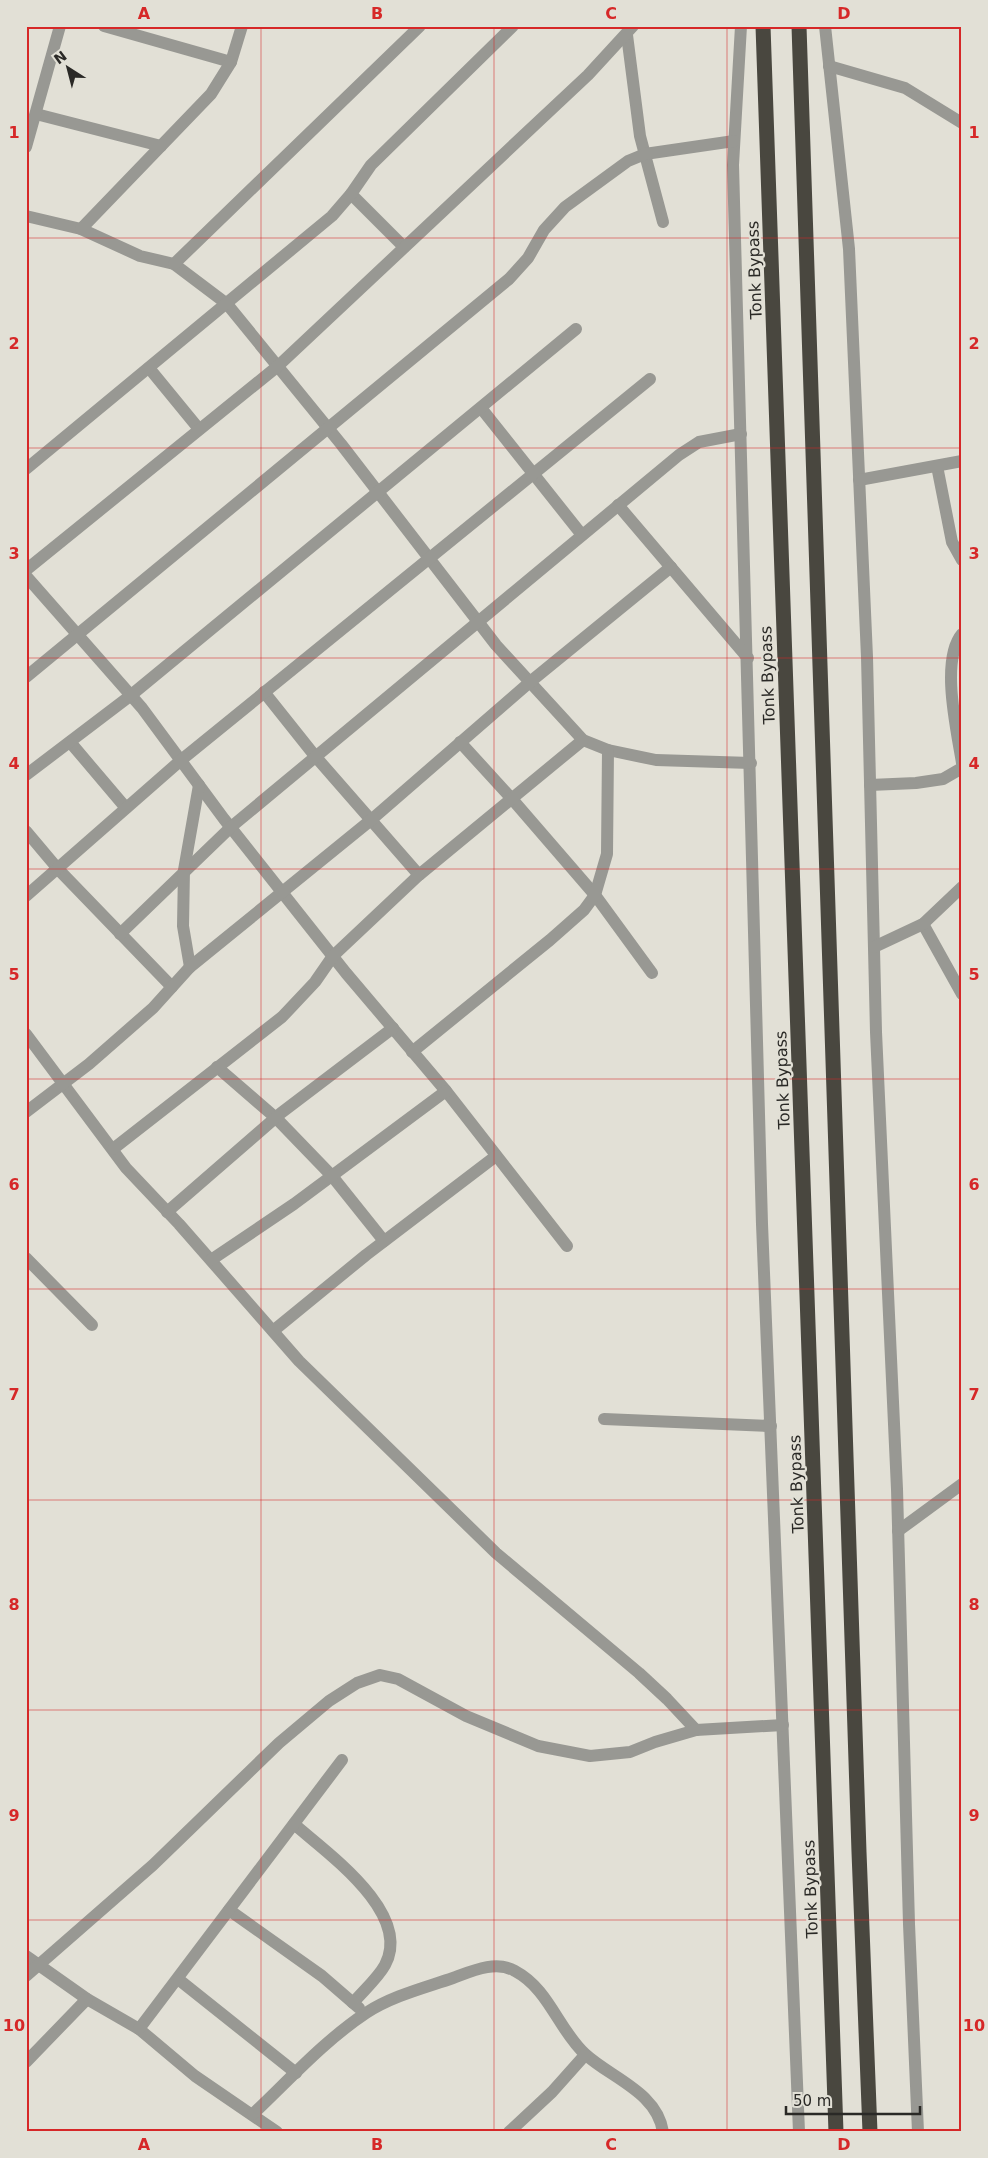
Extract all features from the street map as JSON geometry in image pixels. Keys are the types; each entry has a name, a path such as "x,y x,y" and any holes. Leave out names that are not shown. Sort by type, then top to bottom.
{"highway":[{"name":"Tonk Bypass","path":"763,26 836,2132"},
{"path":"799,26 870,2132"}],"street":[{"path":"26,147 60,26"},
{"path":"104,26 231,62"},
{"path":"81,229 211,94 231,62 242,26"},
{"path":"174,264 420,26"},
{"path":"26,469 332,216 352,194 371,165 513,26"},
{"path":"741,26 733,165 751,763 762,1224 799,2132"},
{"path":"825,26 849,249 870,785 874,947 898,1531 909,1924 918,2132"},
{"path":"630,31 640,136 663,222"},
{"path":"26,570 278,366 588,75 630,31"},
{"path":"829,66 905,88 962,124"},
{"path":"36,114 161,146"},
{"path":"26,677 509,279 528,258 544,230 565,208 628,161 645,154 734,141"},
{"path":"352,194 404,247"},
{"path":"26,216 81,229 140,256 174,264 227,304 379,492 478,622 583,740 608,750 656,760 751,763"},
{"path":"26,775 130,696 576,329"},
{"path":"149,368 199,429"},
{"path":"26,896 180,760 650,379"},
{"path":"481,408 582,535"},
{"path":"120,934 184,870 231,827 679,455 699,442 741,434"},
{"path":"859,480 962,461"},
{"path":"937,466 952,542 962,560"},
{"path":"618,505 748,658"},
{"path":"26,1112 64,1084 153,1008 190,967 281,891 371,820 530,682 671,567"},
{"path":"26,576 130,696 281,891 392,1028 446,1091 567,1246"},
{"path":"962,634 953,649 952,659 953,698 962,764"},
{"path":"264,692 315,756 419,875"},
{"path":"113,1149 282,1018 315,982 333,956 419,875 583,740"},
{"path":"70,742 126,808"},
{"path":"460,742 595,895 652,973"},
{"path":"412,1052 550,940 584,910 595,895 607,854 608,750"},
{"path":"870,785 916,783 942,779 962,768"},
{"path":"190,967 183,926 184,870 199,785"},
{"path":"26,831 58,869 172,987"},
{"path":"874,947 924,924 962,887"},
{"path":"924,924 962,994"},
{"path":"167,1212 276,1118 392,1028"},
{"path":"26,1034 126,1168 299,1361 496,1553 639,1673 667,1698 696,1730"},
{"path":"217,1067 276,1118 332,1176 384,1242"},
{"path":"210,1260 332,1176 446,1091"},
{"path":"273,1331 496,1156"},
{"path":"26,1258 92,1325"},
{"path":"604,1419 770,1426"},
{"path":"898,1531 962,1484"},
{"path":"26,1976 153,1865 279,1743 329,1701 357,1683 380,1675 398,1679 466,1716 538,1746 590,1756 630,1752 655,1742 696,1730 783,1725"},
{"path":"139,2029 342,1760"},
{"path":"294,1824 372,1896 389,1924 391,1942 386,1964 353,2003"},
{"path":"229,1910 322,1976 366,2013"},
{"path":"26,1956 87,1999 139,2029 195,2076 277,2132"},
{"path":"253,2114 316,2053 366,2013 407,1994 472,1971 494,1966 514,1970 532,1982 585,2055 637,2092 661,2120 663,2132"},
{"path":"178,1979 296,2074"},
{"path":"26,2062 87,1999"},
{"path":"510,2132 552,2092 585,2055"}]}
